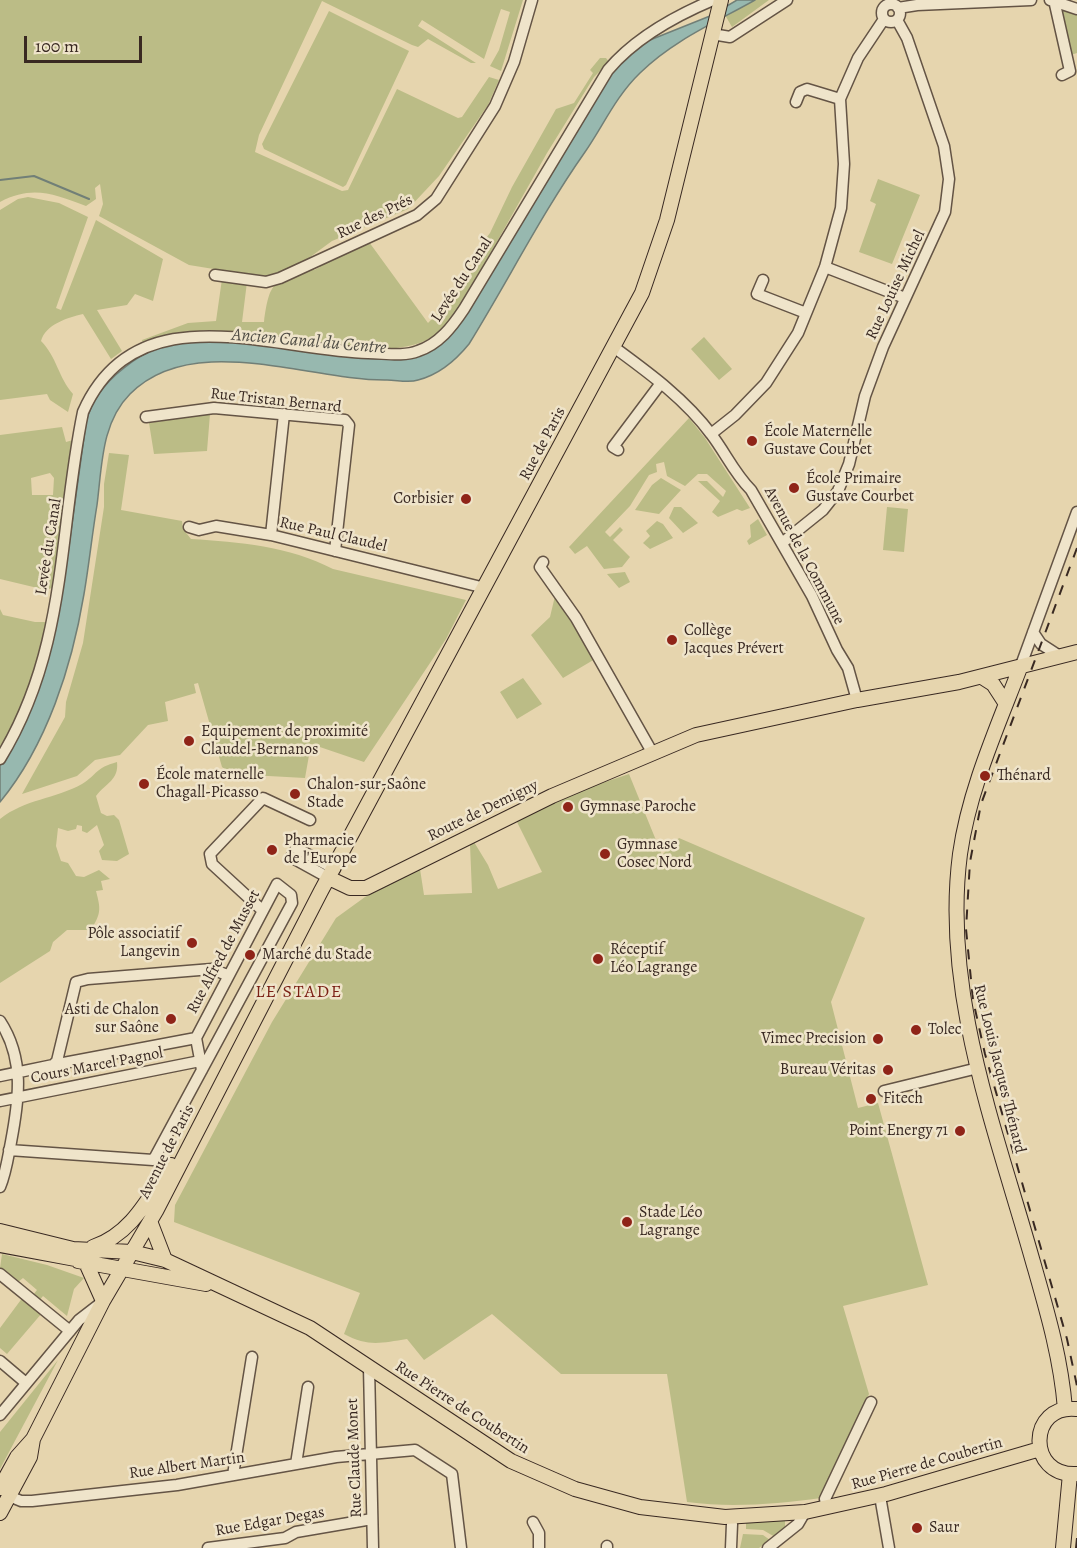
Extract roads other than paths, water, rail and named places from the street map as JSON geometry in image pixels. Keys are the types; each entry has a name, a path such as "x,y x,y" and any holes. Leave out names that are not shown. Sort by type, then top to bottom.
{"main road":[{"name":"Rue de Paris","path":"332,874 615,348 642,293 656,257 713,33 718,2"},
{"name":"Route de Demigny","path":"332,874 350,888 366,888 552,796 696,735 857,700 982,677 1077,652"},
{"name":"Rue Louis Jacques Thénard","path":"1020,668 979,777 960,854 956,910 957,959 965,1013 978,1068 1052,1328 1071,1409"},
{"path":"982,677 993,684 1006,704"},
{"name":"Avenue de Paris","path":"0,1513 3,1495 17,1457 33,1439 103,1300 150,1221 332,874"},
{"path":"84,1257 128,1227 200,1123"},
{"path":"150,1221 165,1260"},
{"path":"0,1231 84,1257 103,1300"},
{"path":"0,1245 84,1257 128,1259 220,1286"},
{"name":"Rue Pierre de Coubertin","path":"128,1259 165,1260 282,1313 369,1367 484,1446 547,1478 594,1495 640,1507 728,1520 745,1516 805,1512 880,1496 1040,1449"},
{"path":"1063,1548 1073,1474 1054,1469 1040,1449 1040,1434 1043,1425 1056,1412 1071,1409"},
{"name":"Avenue de Paris","path":"3,1495 17,1481 30,1457 33,1439"}],"street":[{"name":"Rue des Prés","path":"215,275 266,282 280,278 417,215 436,199 495,106 514,62 532,0"},
{"path":"713,33 730,37 787,0"},
{"path":"711,434 751,400 775,373 791,348 825,267 838,225 844,186 840,99 858,58 885,19 884,3 898,8 917,5 1031,0"},
{"path":"1052,0 1077,9"},
{"path":"1052,0 1070,71 1062,75"},
{"name":"Levée du Canal","path":"0,759 24,717 50,635 83,412 90,395 117,364 147,346 193,335 355,352 411,353 430,345 443,336 464,309 608,70 628,50 656,29 718,2"},
{"path":"885,19 892,22 897,20 898,8"},
{"name":"Rue Louise Michel","path":"782,543 823,510 838,491 849,464 868,387 905,298 945,212 949,179 944,146 907,38 897,20"},
{"path":"796,102 800,92 807,89 840,99"},
{"path":"825,267 905,298"},
{"path":"763,280 757,294 806,313"},
{"name":"Avenue de la Commune","path":"615,348 661,383 691,410 711,434 740,479 755,495 848,668 857,700"},
{"path":"618,450 613,447 661,383"},
{"name":"Rue Tristan Bernard","path":"146,417 214,408 345,420 349,425 335,551"},
{"path":"271,535 284,414"},
{"path":"1020,668 1077,512"},
{"name":"Rue Paul Claudel","path":"189,527 199,530 216,526 271,535 485,588"},
{"path":"543,562 540,567 576,618 652,752"},
{"path":"1033,632 1041,644 1061,657"},
{"path":"262,910 209,859 212,850 263,798 310,820"},
{"path":"294,852 332,874"},
{"name":"Rue Alfred de Musset","path":"9,1150 153,1160 201,1065 293,898 277,884 195,1038 201,1065"},
{"path":"53,1065 60,1051 71,991 76,982 88,979 212,969 227,975"},
{"path":"0,1021 14,1049 19,1073 18,1097 0,1187"},
{"name":"Cours Marcel Pagnol","path":"0,1076 195,1038"},
{"name":"Cours Marcel Pagnol","path":"0,1101 201,1065"},
{"path":"884,1091 978,1068"},
{"path":"0,1274 70,1331"},
{"path":"0,1415 81,1317 103,1300"},
{"path":"233,1475 252,1357"},
{"path":"0,1361 26,1383"},
{"name":"Rue Claude Monet","path":"369,1367 373,1548"},
{"path":"296,1464 308,1387"},
{"path":"826,1508 825,1499 871,1402"},
{"name":"Rue Albert Martin","path":"3,1495 21,1501 177,1485 296,1464 415,1450 452,1474 461,1548"},
{"path":"880,1496 889,1548"},
{"path":"768,1548 798,1524 805,1512"},
{"name":"Rue Edgar Degas","path":"208,1548 284,1543 296,1532 372,1520"},
{"path":"728,1520 731,1548"},
{"path":"533,1522 540,1533 539,1548"}],"water":[{"path":"737,0 755,0 666,51 631,82 554,199 469,344 439,371 425,378 407,381 356,378 253,363 218,362 186,365 156,375 130,394 113,418 104,446 84,594 65,676 31,756 17,780 0,802 0,765 20,731 68,553 88,415 105,385 124,368 151,351 178,342 207,339 237,341 327,354 357,355 434,346 610,71 645,42 710,16"}],"waterway":[{"path":"0,180 34,176 89,199"}],"railway":[{"path":"1077,548 981,804 970,862 966,929 973,1000 985,1054 1067,1339 1077,1386"},
{"path":"1076,1548 1077,1538"}],"place":[{"name":"École Maternelle Gustave Courbet","path":"752,441"},
{"name":"École Primaire Gustave Courbet","path":"794,488"},
{"name":"Corbisier","path":"466,499"},
{"name":"Collège Jacques Prévert","path":"672,640"},
{"name":"Equipement de proximité Claudel-Bernanos","path":"189,741"},
{"name":"Thénard","path":"985,776"},
{"name":"École maternelle Chagall-Picasso","path":"144,784"},
{"name":"Chalon-sur-Saône Stade","path":"295,794"},
{"name":"Gymnase Paroche","path":"568,807"},
{"name":"Pharmacie de l'Europe","path":"272,850"},
{"name":"Gymnase Cosec Nord","path":"605,854"},
{"name":"Pôle associatif Langevin","path":"192,943"},
{"name":"Marché du Stade","path":"250,955"},
{"name":"Réceptif Léo Lagrange","path":"598,959"},
{"name":"Asti de Chalon sur Saône","path":"171,1019"},
{"name":"Tolec","path":"916,1030"},
{"name":"Vimec Precision","path":"878,1039"},
{"name":"Bureau Véritas","path":"888,1070"},
{"name":"Fitech","path":"871,1099"},
{"name":"Point Energy 71","path":"960,1131"},
{"name":"Stade Léo Lagrange","path":"627,1222"},
{"name":"Saur","path":"917,1528"}],"district":[{"name":"LE STADE","path":"299,993"}],"water label":[{"name":"Ancien Canal du Centre","path":"309,342"}]}
